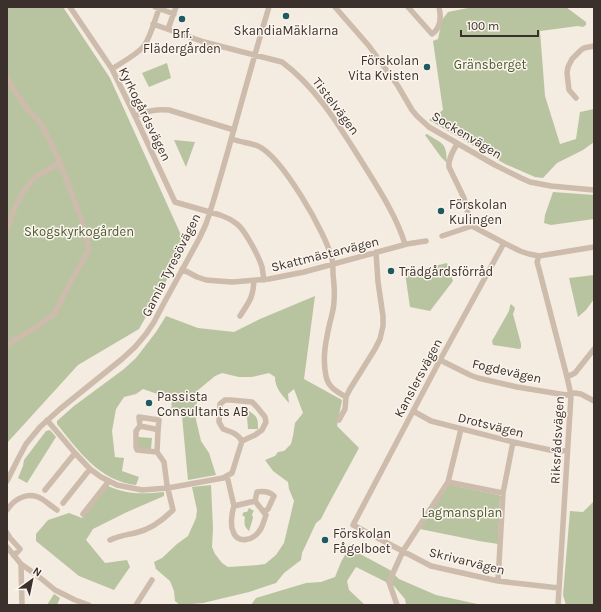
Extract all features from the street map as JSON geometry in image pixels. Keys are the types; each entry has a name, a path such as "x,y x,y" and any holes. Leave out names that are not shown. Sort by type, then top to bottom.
{"street":[{"name":"Kyrkogårdsvägen","path":"70,7 112,69 174,202 210,212"},
{"path":"168,29 176,7"},
{"name":"Gamla Tyresövägen","path":"7,481 26,444 40,427 135,347 154,322 206,224 232,139 268,7"},
{"name":"Sockenvägen","path":"334,7 373,51 398,86 412,110 434,130 494,165 530,182 551,186 594,190"},
{"path":"408,7 432,34 439,28 441,14 438,7"},
{"path":"112,69 134,55 143,47 153,24 157,8 174,14"},
{"name":"Tistelvägen","path":"153,24 204,42 282,62 292,70 307,84 340,126 400,228 405,244"},
{"path":"576,98 569,90 567,73 568,67 572,59 581,50 594,46"},
{"path":"7,77 27,109 40,122 60,163 82,220 89,250 55,313 7,345"},
{"path":"135,116 152,110 168,110 234,130"},
{"path":"232,139 258,146 267,152 283,170 311,211 322,233 333,264 334,303 324,353 326,377 332,388 346,397"},
{"path":"457,144 448,163 464,198 472,226 520,251 539,256 594,247"},
{"path":"7,228 13,212 26,189 38,176 60,163"},
{"path":"210,212 238,224 257,254 262,267 264,280"},
{"path":"442,236 472,226"},
{"name":"Skattmästarvägen","path":"182,269 206,280 233,282 264,280 333,264 405,244 426,241"},
{"name":"Kanslersvägen","path":"353,525 504,243"},
{"path":"339,420 345,409 346,397 375,349 380,339 383,326 376,252"},
{"name":"Riksrådsvägen","path":"539,256 537,262 571,394 558,605"},
{"path":"240,316 253,293 254,280"},
{"path":"567,377 575,373 594,349"},
{"name":"Fogdevägen","path":"440,360 478,378 517,387 566,395 575,393 580,394 594,402"},
{"path":"47,420 90,469 117,485 142,490 168,488 223,478 232,472 242,441 262,430 266,422 264,417 252,402 225,400 220,404 219,422 223,429 239,436 242,441"},
{"name":"Drotsvägen","path":"413,411 431,421 461,429 550,450 567,451"},
{"path":"110,540 116,537 145,530 155,525 173,510 164,462 157,452 159,420 139,414 140,426 136,431 137,450 157,452"},
{"path":"140,426 158,431"},
{"path":"397,605 388,582 403,551 448,482 461,429"},
{"path":"498,581 503,493 512,442"},
{"path":"45,490 75,453"},
{"path":"63,503 90,469"},
{"path":"227,476 234,506 232,515 233,531 237,537 246,540 256,535 261,529 266,515 255,501"},
{"path":"83,514 109,481"},
{"path":"448,482 503,493"},
{"path":"255,501 258,492 261,491 274,496 268,509 264,512"},
{"path":"7,510 11,503 27,495 39,497 57,510"},
{"path":"234,506 255,501"},
{"name":"Skrivarvägen","path":"353,525 431,566 498,581 559,588"},
{"path":"7,533 20,549 14,556"},
{"path":"7,547 21,564 55,590 89,605"},
{"path":"21,564 22,605"},
{"path":"136,605 152,580"}],"green space":[{"name":"Skogskyrkogården","path":"7,7 63,7 110,78 186,246 139,329 78,365 7,443"},
{"name":"Gränsberget","path":"473,7 566,7 586,22 586,25 583,27 578,26 540,31 545,96 560,144 576,139 580,112 594,109 594,142 583,150 557,163 543,178 535,177 505,164 429,120 443,110 433,41 438,39 442,20 448,12"},
{"path":"167,63 171,78 149,87 142,73"},
{"path":"427,134 441,142 445,147 447,163 425,135"},
{"path":"174,140 195,142 186,167"},
{"path":"553,192 594,195 594,219 551,225 544,223 545,215"},
{"path":"447,263 453,281 430,311 410,307 405,273"},
{"path":"594,275 594,299 586,310 578,317 569,278"},
{"path":"315,296 304,379 342,400 337,426 359,448 321,519 316,523 302,553 301,560 284,573 276,583 249,592 203,603 180,605 175,601 174,591 170,581 156,569 154,562 162,558 188,536 196,518 197,510 192,487 211,485 213,528 212,547 222,563 228,567 265,564 276,555 284,543 294,501 288,482 273,471 265,460 275,456 278,452 284,451 291,444 295,423 303,413 294,389 288,394 289,403 281,394 275,381 275,377 269,373 252,377 239,377 222,373 215,376 197,391 196,420 201,441 209,453 216,475 188,480 182,416 171,414 172,399 143,389 136,394 124,397 116,409 112,431 115,457 124,458 122,471 139,477 136,485 111,477 90,463 57,424 57,421 136,358 166,316 198,328 234,332 260,319"},
{"path":"511,304 515,308 513,314 521,344 521,348 519,349 493,345 492,341 509,311"},
{"path":"249,411 257,418 258,429 248,429 246,413"},
{"path":"50,430 56,437 27,483 18,478 24,460 46,431"},
{"path":"138,437 152,438 151,449 138,449"},
{"name":"Lagmansplan","path":"450,485 500,496 498,544 420,529"},
{"path":"108,486 122,491 136,493 164,492 164,496 93,529 86,540 105,563 127,560 130,567 114,590 79,576 36,541 36,534 48,520 69,513 82,518"},
{"path":"594,501 594,605 566,605 563,595 570,511 583,512"},
{"path":"249,508 254,511 252,514 253,518 249,531 245,525 245,517 242,515 244,512 247,512"},
{"path":"349,548 390,570 399,579 436,595 482,605 406,605 405,599 394,586 356,567 347,581 349,590 365,605 251,605 256,598 306,583 321,582 335,577"},
{"path":"54,594 60,598 57,605 47,605"}],"place":[{"name":"SkandiaMäklarna","path":"286,16"},
{"name":"Brf. Flädergården","path":"182,19"},
{"name":"Förskolan Vita Kvisten","path":"427,67"},
{"name":"Förskolan Kulingen","path":"441,211"},
{"name":"Trädgårdsförråd","path":"391,271"},
{"name":"Passista Consultants AB","path":"149,403"},
{"name":"Förskolan Fågelboet","path":"325,540"}]}
